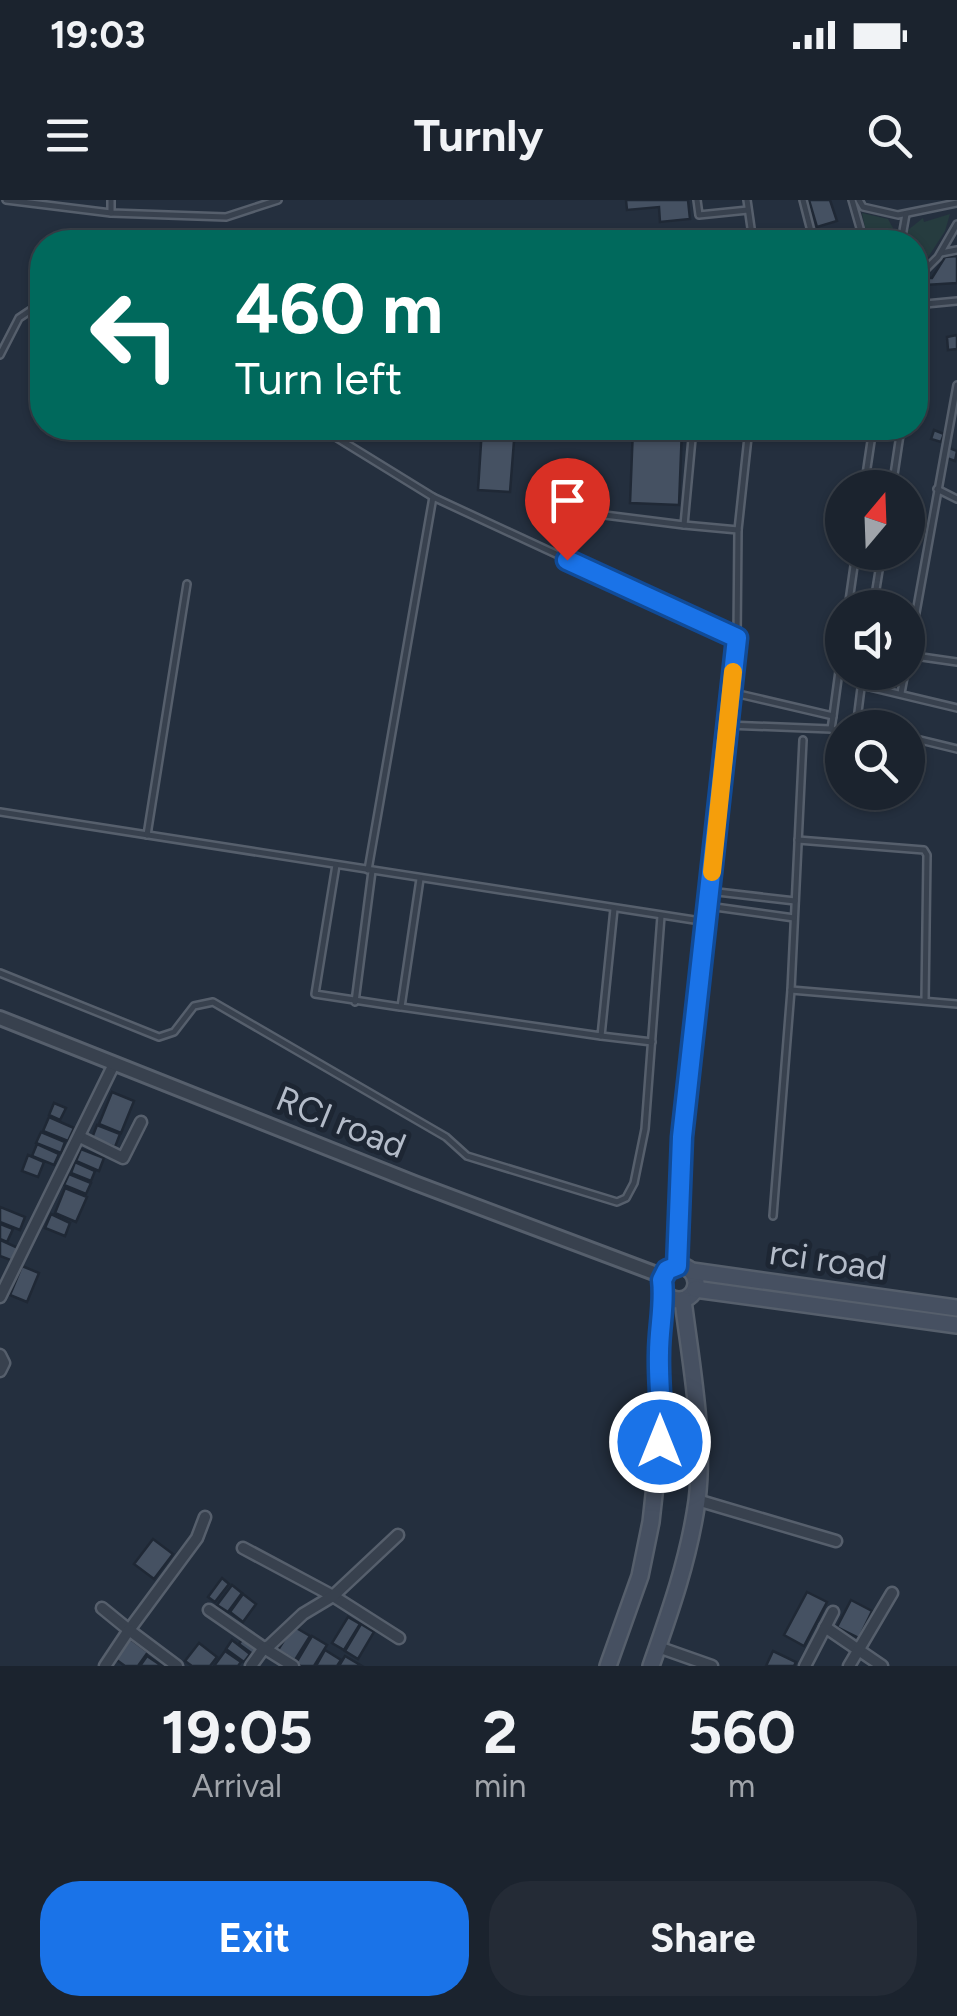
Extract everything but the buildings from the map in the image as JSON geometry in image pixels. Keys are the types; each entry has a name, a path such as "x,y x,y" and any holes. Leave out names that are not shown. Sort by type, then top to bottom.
{"main road":[{"path":"608,1666 640,1576 651,1522 662,1413 659,1348 663,1284 667,1270 684,1268 689,1294 697,1500 682,1577 650,1666"},
{"name":"rci road","path":"684,1268 957,1308"},
{"name":"RCI road","path":"663,1284 672,1298 689,1294 957,1325"}],"street":[{"name":"RCI road","path":"0,1018 663,1284"},
{"path":"0,1297 114,1064"},
{"path":"80,1137 123,1158 141,1122"},
{"path":"0,1355 4,1363 0,1371"},
{"path":"697,1500 836,1542"},
{"path":"105,1666 196,1538 205,1517"},
{"path":"251,1666 264,1648 302,1614 334,1596 398,1535"},
{"path":"243,1548 334,1596 399,1638"},
{"path":"849,1666 892,1593"},
{"path":"102,1608 175,1665"},
{"path":"208,1610 293,1666"},
{"path":"805,1666 833,1612"},
{"path":"825,1626 882,1666"},
{"path":"658,1647 712,1666"}],"lane":[{"path":"6,200 110,213 226,218 278,200"},
{"path":"110,213 111,200"},
{"path":"697,200 699,215 748,210"},
{"path":"747,200 751,230"},
{"path":"803,200 810,230"},
{"path":"856,200 863,207 906,214 957,203"},
{"path":"856,200 862,230"},
{"path":"903,230 906,214"},
{"path":"928,267 957,224"},
{"path":"941,252 957,250"},
{"path":"928,304 957,301"},
{"path":"0,355 18,318 30,311"},
{"path":"915,590 957,385"},
{"path":"340,440 433,497 737,638"},
{"path":"684,525 692,440"},
{"path":"684,1268 682,1137 737,638 738,530 748,440"},
{"path":"867,470 871,440"},
{"path":"895,470 900,440"},
{"path":"936,488 957,498"},
{"path":"355,1002 370,871 433,497"},
{"path":"532,500 572,512 738,530"},
{"path":"147,835 187,584"},
{"path":"925,658 957,662"},
{"path":"887,690 957,708"},
{"path":"730,692 825,714"},
{"path":"727,725 825,729"},
{"path":"773,1216 791,990 803,740"},
{"path":"925,741 957,748"},
{"path":"0,812 708,922"},
{"path":"798,840 924,850 924,1001"},
{"path":"336,865 314,991 318,996 652,1042"},
{"path":"400,1007 420,879"},
{"path":"710,891 795,901"},
{"path":"708,906 794,918"},
{"path":"601,1036 614,908"},
{"path":"0,973 159,1038 174,1032 194,1006 213,1002 446,1137 466,1156 617,1202 626,1198 634,1183 645,1128 661,916"},
{"path":"791,990 957,1004"}],"green space":[{"path":"862,213 888,219 893,228 893,230 866,230"},
{"path":"950,214 945,231 928,257 928,230 908,230 923,218 924,222"}],"slow traffic":[{"path":"712,872 733,672"}],"route":[{"path":"567,560 737,638 682,1137 677,1266 662,1276 660,1442"}]}
